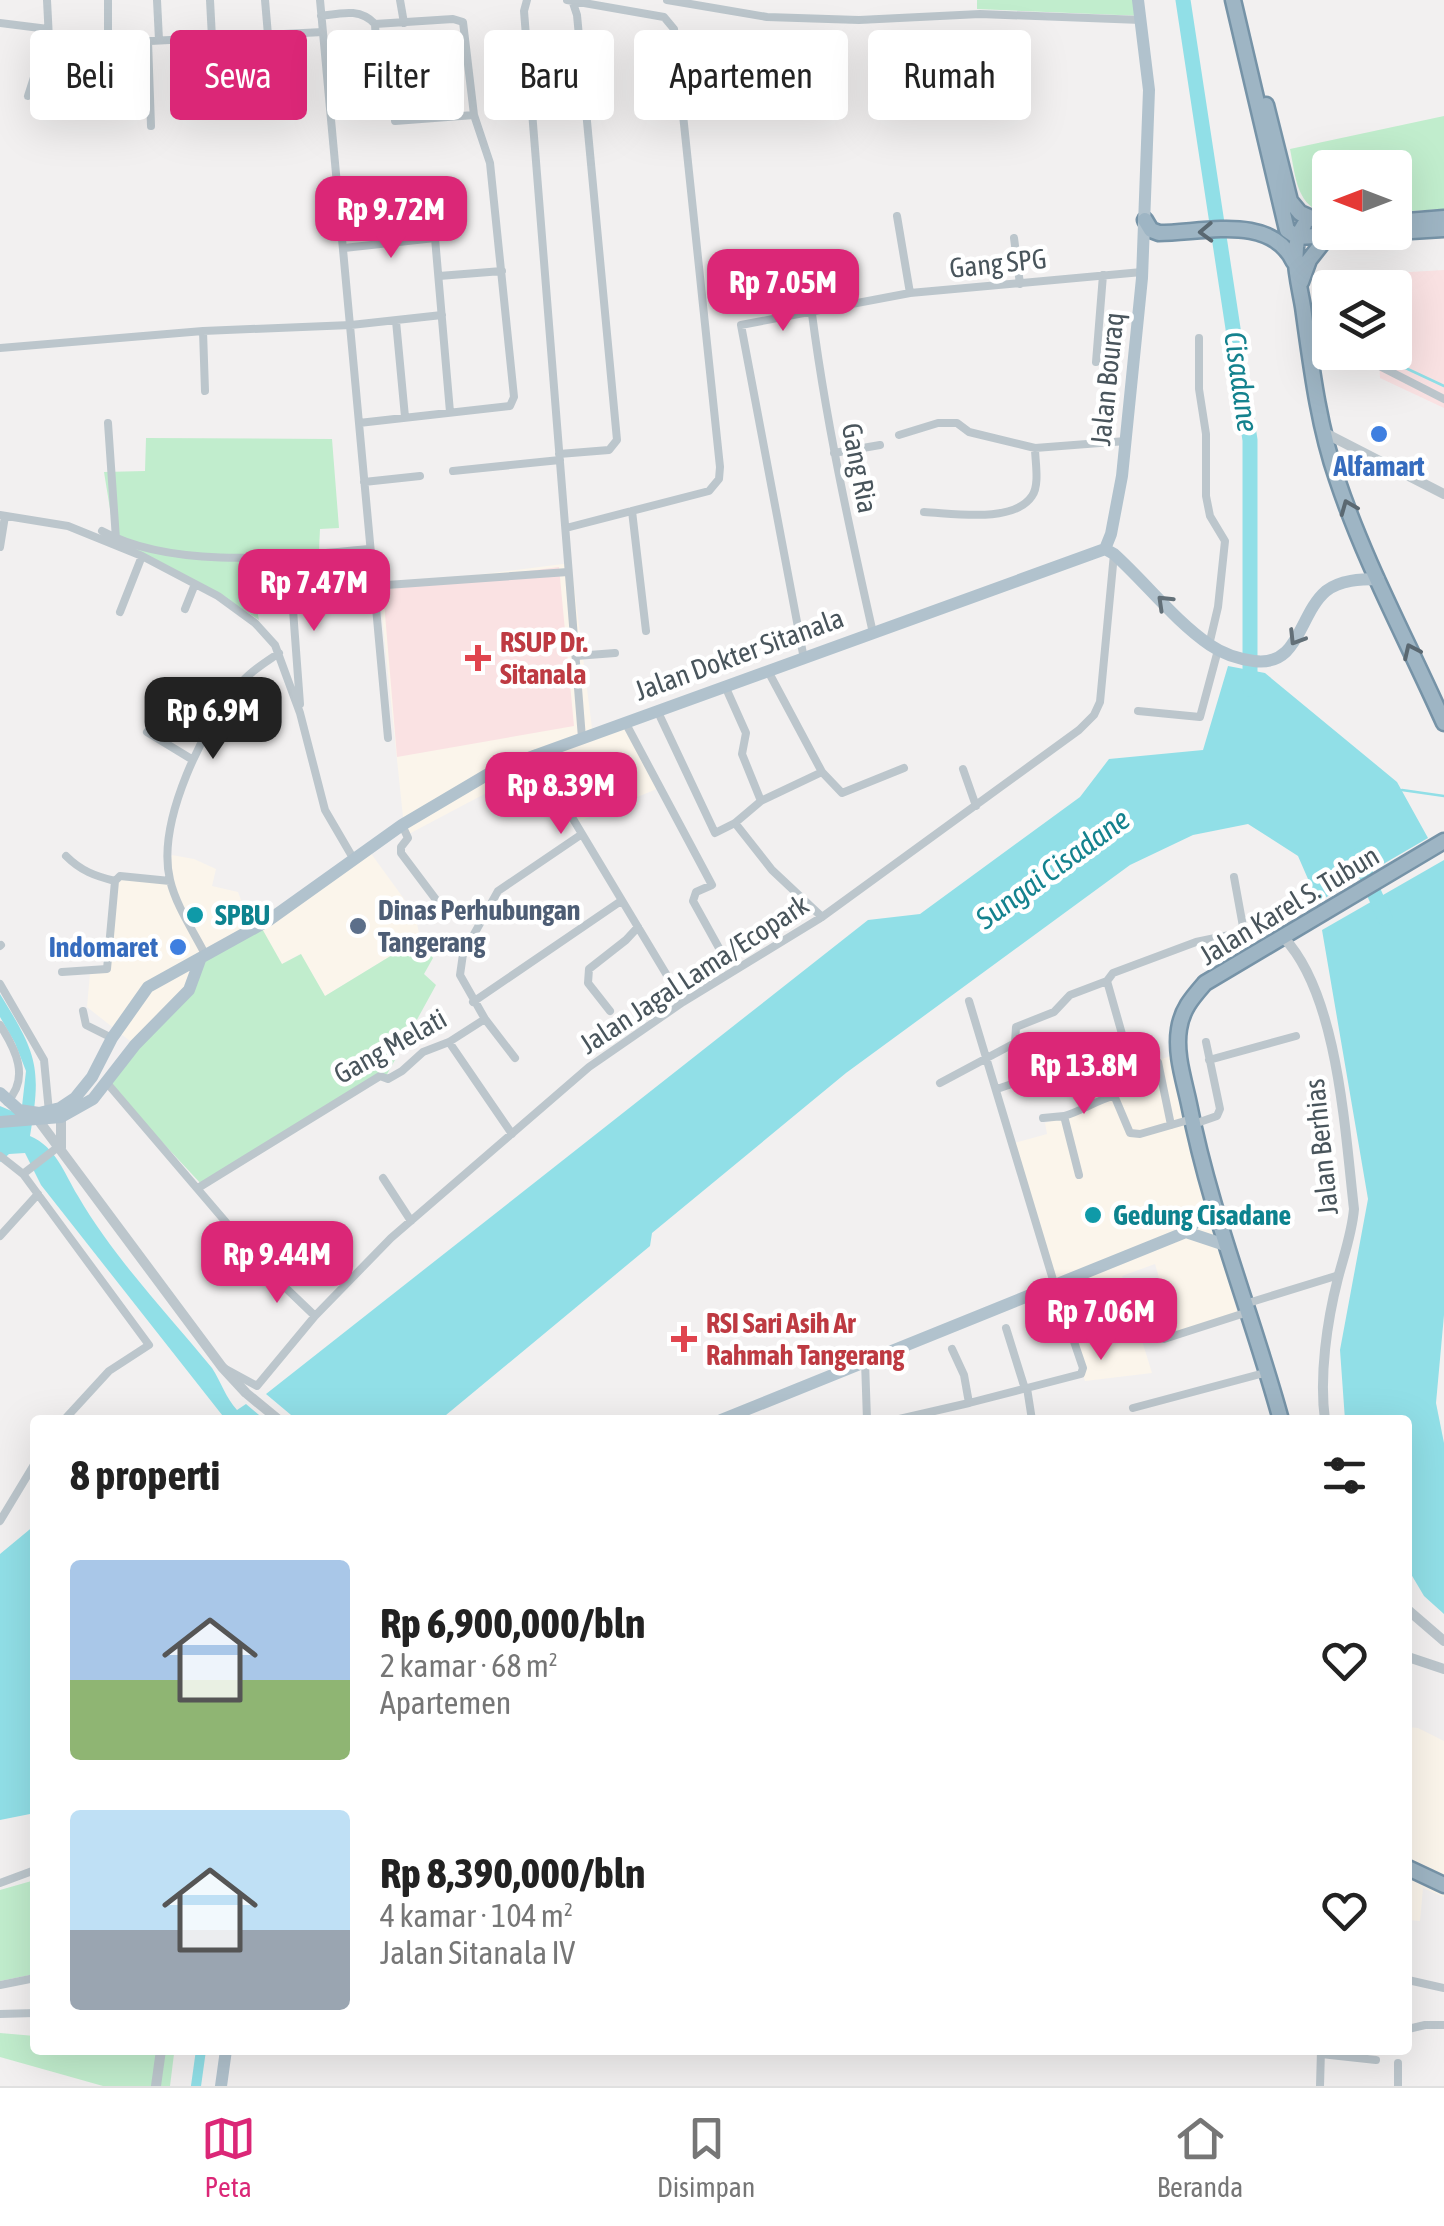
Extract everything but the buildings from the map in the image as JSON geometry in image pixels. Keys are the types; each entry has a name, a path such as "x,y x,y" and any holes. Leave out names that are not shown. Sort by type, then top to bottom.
{"highway":[{"path":"1233,0 1286,226 1312,230"},
{"path":"1242,0 1290,201 1312,220"},
{"path":"1145,216 1154,232 1251,230 1271,220 1278,202"},
{"path":"1412,221 1444,218"},
{"path":"1412,231 1444,229"},
{"path":"1251,230 1284,244 1297,267"},
{"path":"1300,231 1297,267 1306,329 1337,479 1444,723"},
{"path":"1300,288 1315,250"},
{"name":"Jalan Karel S. Tubun","path":"1280,1415 1213,1204 1178,1054 1179,1029 1186,1005 1205,983 1438,844"},
{"path":"1412,1870 1444,1885"}],"main road":[{"name":"Jalan Bouraq","path":"1109,552 1126,441 1145,216 1149,90 1138,0"},
{"name":"Jalan Dokter Sitanala","path":"45,1117 75,1098 92,1078 140,996 160,978 269,920 402,825 486,775 582,732 625,722 1109,552"},
{"path":"1109,552 1218,650 1266,663 1288,652 1330,588 1359,579 1378,579"},
{"path":"0,1122 80,1109 107,1083 134,1045 189,990 203,958"},
{"path":"140,996 154,1001 163,1017"},
{"path":"8,1101 45,1117"},
{"path":"732,1415 1186,1232 1213,1204"},
{"path":"1186,1232 1225,1245"},
{"path":"221,2086 225,2055"}],"street":[{"path":"0,22 48,29 47,0"},
{"path":"108,0 108,30"},
{"path":"157,0 159,40"},
{"path":"210,0 212,30"},
{"path":"265,0 268,30"},
{"path":"320,0 388,738"},
{"path":"400,0 404,24"},
{"path":"527,0 524,11 582,732"},
{"path":"453,471 609,450 617,440 577,15 570,0"},
{"path":"566,528 710,490 720,467 674,29 664,18 570,0"},
{"path":"667,0 767,17 859,20 980,14 1141,20"},
{"path":"980,14 981,0"},
{"path":"322,16 366,14 375,30"},
{"path":"359,423 508,406 513,401 490,162 474,115 462,22 454,19 375,24"},
{"path":"307,33 323,32"},
{"path":"150,41 170,40"},
{"path":"28,96 30,90"},
{"path":"150,98 151,126"},
{"path":"464,116 474,115"},
{"path":"339,196 405,200 411,240"},
{"path":"898,216 910,293"},
{"path":"344,248 435,238 450,412"},
{"path":"1014,238 1020,284"},
{"path":"438,276 502,271"},
{"name":"Gang Ria","path":"807,272 834,453 873,633"},
{"name":"Gang SPG","path":"804,659 741,325 910,293 1142,272"},
{"path":"1096,362 1103,275"},
{"path":"0,348 203,330 351,325 442,315"},
{"path":"396,321 404,417"},
{"path":"1306,329 1312,332"},
{"path":"203,330 205,391"},
{"path":"1138,711 1200,718 1218,650 1224,541 1210,516 1206,496 1199,338"},
{"path":"1387,370 1444,399"},
{"path":"108,423 116,539"},
{"path":"898,434 957,423 969,432 1035,448 1126,441"},
{"path":"1325,434 1444,494"},
{"path":"834,453 880,445"},
{"path":"924,512 995,516 1019,506 1032,498 1035,448"},
{"path":"364,482 420,476"},
{"path":"632,512 646,631"},
{"path":"0,547 2,516 68,526 142,556 255,623 275,645 300,714 325,810 354,858"},
{"path":"102,532 143,550 190,555 289,556 370,549"},
{"name":"Jalan Jagal Lama/Ecopark","path":"225,1371 257,1386 315,1316 411,1222 589,1068 683,1002 822,917 1094,715 1100,702 1109,552"},
{"path":"120,612 142,556"},
{"path":"289,556 300,714"},
{"path":"373,586 568,572"},
{"path":"185,609 195,584"},
{"path":"203,958 170,882 169,829 192,760 235,690 278,654"},
{"path":"576,656 615,654"},
{"path":"768,671 822,772 842,793 904,768"},
{"path":"724,686 746,734 742,754 761,801"},
{"path":"657,710 715,833 735,823 761,801 822,772"},
{"path":"625,722 712,884 696,892 693,901 719,948"},
{"path":"147,732 192,760"},
{"path":"534,754 683,1002"},
{"path":"963,769 976,806"},
{"path":"735,823 772,870 822,917"},
{"path":"402,825 408,838 400,853 437,901"},
{"path":"473,1002 460,975 464,954 498,891 582,834"},
{"path":"66,856 90,874 115,881"},
{"path":"62,972 108,968 115,881 120,876 170,882"},
{"path":"940,1082 1014,1043 1016,1026 1058,1010 1070,995 1107,981 1113,973 1196,942 1244,932 1234,878"},
{"name":"Gang Melati","path":"198,1188 362,1086 380,1076 389,1078 402,1072 422,1052 449,1042 484,1019 473,1002 621,901"},
{"path":"610,1011 588,984 589,970 638,927"},
{"name":"Jalan Berhias","path":"1284,938 1303,963 1323,1010 1354,1209 1326,1355 1325,1415"},
{"path":"997,1090 1098,1056 1124,1041 1107,981"},
{"path":"0,984 44,1060 45,1117 58,1149 225,1371 273,1415"},
{"path":"920,1415 1083,1372 969,1001"},
{"path":"83,1012 86,1025 112,1038"},
{"path":"484,1019 514,1058"},
{"path":"0,1025 17,1059 21,1077 8,1101"},
{"path":"1209,1060 1296,1036"},
{"path":"449,1042 512,1134"},
{"path":"1098,1056 1130,1134 1217,1116 1220,1110 1206,1042"},
{"path":"1106,1074 1152,1059 1158,1062 1171,1125"},
{"path":"107,1083 265,1268 315,1316"},
{"path":"1043,1118 1080,1112 1087,1104 1113,1096"},
{"path":"1064,1116 1079,1175"},
{"path":"45,1117 58,1149"},
{"path":"26,1172 58,1149"},
{"path":"0,1156 13,1168 26,1172 149,1345 109,1371 69,1415"},
{"path":"383,1178 411,1222"},
{"path":"0,1236 38,1194"},
{"path":"1164,1338 1339,1275"},
{"path":"1006,1328 1031,1415"},
{"path":"952,1349 964,1375 969,1403"},
{"path":"865,1360 867,1415"},
{"path":"1133,1408 1268,1372"},
{"path":"935,1412 939,1415"},
{"path":"0,1521 30,1471"},
{"path":"1412,1614 1444,1642"},
{"path":"1412,1659 1444,1670"},
{"path":"0,1883 30,1872"},
{"path":"0,1984 30,1979"},
{"path":"1412,1981 1444,1988"},
{"path":"0,2014 30,2014"},
{"path":"1412,2029 1425,2024 1444,2025"},
{"path":"156,2086 160,2055"},
{"path":"1320,2086 1321,2055"},
{"path":"1342,2055 1376,2060"},
{"path":"1398,2063 1398,2086"}],"shaded area":[{"path":"1444,270 1444,408 1380,378 1380,370 1412,370 1412,272"},
{"name":"RSUP Dr. Sitanala","path":"571,563 592,728 626,720 659,788 575,823 541,764 405,836 379,587"},
{"name":"RSUP Dr. Sitanala","path":"559,567 574,726 397,757 383,590"},
{"path":"367,848 415,914 420,938 325,996 300,954 135,1045 87,1007 90,973 109,972 116,875 168,880 172,855 194,859 216,869 212,886 238,892 249,921 261,920"},
{"path":"1171,1056 1188,1143 1239,1318 1157,1336 1146,1297 1163,1291 1155,1264 1122,1276 1152,1373 1085,1381 1014,1143 1047,1134 1045,1123 1082,1111 1079,1101 1109,1092 1106,1077"},
{"path":"1412,1727 1444,1741 1444,1897 1423,1888 1420,1921 1412,1920"}],"green space":[{"path":"977,0 1139,0 1142,16 977,9"},
{"path":"1444,116 1444,209 1412,211 1412,150 1312,150 1312,207 1296,181 1290,149"},
{"path":"146,438 332,439 339,528 320,529 319,550 259,555 252,585 259,620 217,593 116,546 104,472 145,471"},
{"path":"260,925 282,964 301,954 325,996 420,938 433,958 424,974 436,985 385,1078 329,1105 203,1186 107,1083 176,1005 200,960"},
{"path":"30,1881 30,1975 0,1981 0,1890"},
{"path":"0,2033 30,2036 30,2055 174,2055 170,2086 103,2086 0,2057"}],"water":[{"path":"1228,666 1265,673 1397,782 1428,838 1318,902 1298,856 1248,824 1193,835 1130,865 846,1073 652,1233 650,1246 446,1415 291,1415 266,1394 868,920 920,914 1080,797 1109,759 1203,750"},
{"path":"1444,860 1444,1315 1436,1403 1444,1443 1444,1614 1424,1596 1412,1576 1412,1415 1345,1415 1340,1350 1368,1199 1322,930"},
{"path":"0,994 22,1032 33,1062 36,1093 30,1136 53,1154 92,1219 212,1368 237,1410 246,1404 259,1415 222,1415 41,1185 25,1153 9,1154 0,1162 0,1106 21,1115 26,1071 0,1017"},
{"path":"30,1529 30,1814 0,1820 0,1554"}],"waterway":[{"name":"Cisadane","path":"1183,0 1250,440 1250,689"},
{"path":"1410,370 1444,386"},
{"path":"1402,790 1444,796"},
{"name":"Sungai Cisadane","path":"1358,856 1385,918"},
{"path":"196,2086 200,2055"}],"place":[{"name":"Alfamart","path":"1379,434"},
{"name":"RSUP Dr. Sitanala","path":"478,658"},
{"name":"SPBU","path":"195,915"},
{"name":"Dinas Perhubungan Tangerang","path":"358,926"},
{"name":"Indomaret","path":"178,947"},
{"name":"Gedung Cisadane","path":"1093,1215"},
{"name":"RSI Sari Asih Ar Rahmah Tangerang","path":"684,1339"}]}
